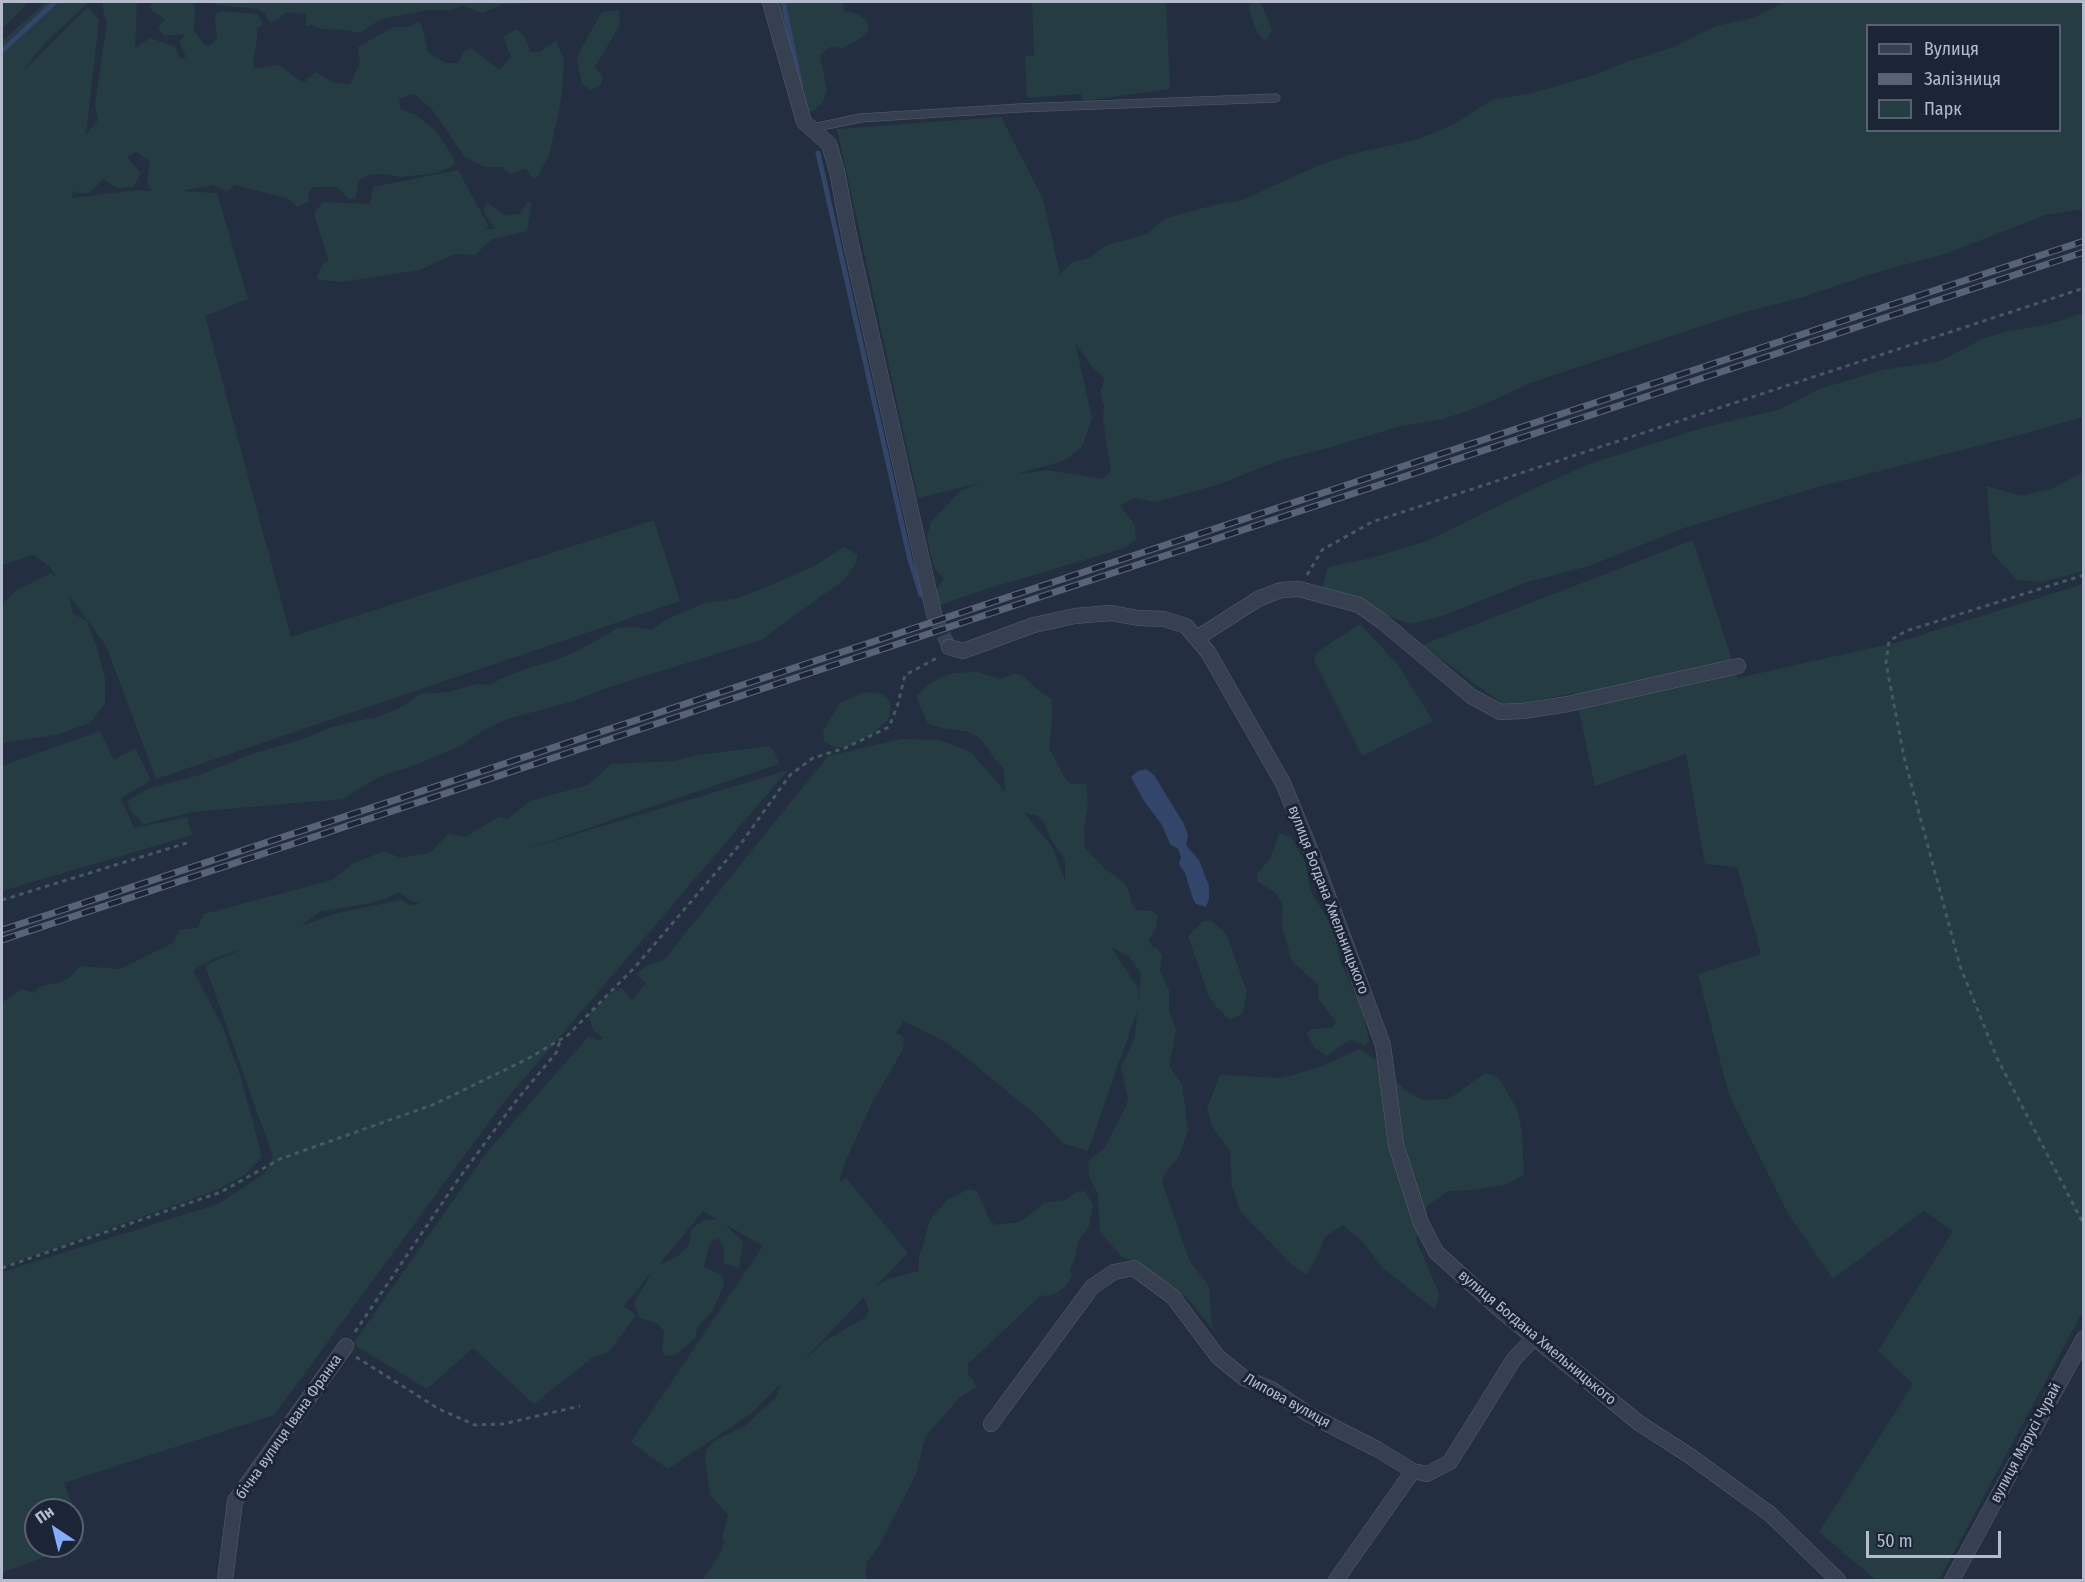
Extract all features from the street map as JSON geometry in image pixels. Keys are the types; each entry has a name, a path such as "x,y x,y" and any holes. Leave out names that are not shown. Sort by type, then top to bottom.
{"street":[{"path":"770,2 804,122 829,144 837,171 849,235 934,614"},
{"path":"949,647 963,651 1034,625 1076,616 1111,613 1138,618 1164,619 1186,626 1197,638 1258,599 1281,590 1299,589 1359,605 1383,622 1471,696 1500,712 1568,704 1738,666"},
{"name":"вулиця Богдана Хмельницького","path":"1197,638 1208,652 1282,783 1354,965 1383,1045 1396,1146 1421,1223 1436,1252 1534,1338 1639,1423 1690,1456 1770,1514 1838,1581"},
{"name":"Липова вулиця","path":"991,1424 1092,1287 1114,1272 1134,1269 1173,1297 1218,1357 1244,1378 1271,1389 1308,1414 1377,1449 1413,1471"},
{"path":"1336,1581 1413,1471 1427,1474 1450,1462 1514,1359 1534,1338"},
{"name":"вулиця Марусі Чурай","path":"1952,1581 2084,1338"},
{"name":"бічна вулиця Івана Франка","path":"225,1581 235,1500 345,1348"}],"lane":[{"path":"811,128 860,118 905,115 1276,98"}],"path":[{"path":"1299,589 1322,550 1372,522 2084,288"},
{"path":"2084,576 1906,631 1889,640 1886,663 1904,757 1959,966 1996,1058 2084,1226"},
{"path":"2,1268 221,1192 280,1159 435,1104 529,1058 568,1035 635,968 742,842 790,775 813,758 845,748 889,727 898,704 905,675 936,660 949,647"},
{"path":"2,900 190,843"},
{"path":"560,1039 556,1053 516,1101 457,1181 345,1348 439,1409 475,1425 503,1424 580,1406"}],"green space":[{"path":"2,2 29,2 2,29"},
{"path":"46,2 89,2 45,43 21,73 88,7 99,20 86,135 98,120 95,103 107,23 103,2 137,2 135,48 150,38 174,46 181,59 186,57 179,42 185,34 164,36 158,27 165,19 151,10 151,4 154,2 193,2 194,31 204,44 209,45 217,37 216,13 221,11 258,14 263,24 257,28 254,69 279,65 303,83 316,72 334,83 350,84 360,63 358,47 393,27 409,27 418,22 422,26 428,52 445,63 458,63 463,53 471,48 499,70 511,57 503,37 517,29 525,37 530,52 540,52 556,41 564,60 562,95 549,156 537,177 533,179 526,169 510,174 502,167 485,167 465,157 431,108 414,94 399,99 400,109 416,115 436,131 454,158 455,163 451,167 436,173 401,177 383,174 368,175 359,180 355,199 349,199 337,187 314,187 309,191 308,202 297,207 289,199 235,185 227,192 212,185 181,191 217,193 248,299 205,316 291,637 654,520 680,601 156,779 106,646 69,595 73,614 87,621 97,648 105,678 105,703 90,723 56,735 2,743 2,604 17,590 51,573 56,577 49,566 33,555 2,565 2,41","holes":["136,152 150,161 147,182 152,191 137,190 71,198 74,190 77,193 89,193 104,179 117,188 133,187 141,173 127,157"]},
{"path":"213,2 525,2 519,5 503,4 483,13 463,6 452,10 429,10 381,19 360,33 306,26 306,14 286,12 270,23 265,14 258,9 217,5"},
{"path":"769,2 843,2 844,11 858,14 868,23 868,30 854,42 843,48 830,47 820,55 827,90 823,102 813,111 801,112 790,72 772,44"},
{"path":"1032,2 1166,2 1170,89 1083,101 1081,94 1027,98 1025,57 1034,55"},
{"path":"1250,2 1261,2 1272,30 1268,39 1263,40 1255,28 1249,9"},
{"path":"1785,2 2083,2 2083,209 2045,215 1945,254 1735,315 1530,383 1479,407 1443,419 1397,427 1277,461 1217,485 1155,502 1135,498 1120,505 1135,525 1136,540 1124,548 940,605 935,591 944,579 934,568 930,553 927,537 931,522 960,491 980,483 918,498 837,129 1001,117 1043,199 1060,274 1073,262 1089,258 1107,245 1147,234 1164,219 1242,200 1317,166 1352,154 1419,139 1454,124 1492,100 1532,93 1598,74 1626,62 1674,47 1716,26 1753,18","holes":["1075,342 1093,368 1105,379 1100,392 1104,406 1103,419 1111,471 1102,479 1047,470 1013,475 1063,461 1082,447 1092,418"]},
{"path":"619,10 620,25 595,67 603,77 601,85 591,90 582,84 577,59 602,12"},
{"path":"458,170 489,227 484,229 495,229 483,211 487,202 505,216 521,213 527,202 532,203 527,231 492,239 475,255 454,254 420,270 341,282 316,279 324,262 329,262 314,213 323,202 370,204 373,187"},
{"path":"2083,313 2083,417 1814,488 1684,528 1589,566 1527,582 1442,616 1410,624 1322,589 1328,567 1371,558 1427,541 1592,463 1706,427 1781,409 1819,389 1883,370 1941,361 1982,339 2008,331 2046,325"},
{"path":"2083,472 2083,571 2042,582 2017,580 1992,553 1987,486 2021,496 2053,488"},
{"path":"1693,540 1738,678 1899,642 2083,584 2083,1311 1939,1580 1876,1580 1819,1532 1913,1384 1878,1351 1953,1231 1924,1211 1833,1279 1787,1212 1729,1095 1698,974 1761,954 1737,867 1705,864 1686,754 1595,786 1575,693 1505,706 1422,645"},
{"path":"844,547 858,555 856,563 845,579 761,640 603,689 574,701 507,719 482,731 462,745 418,764 379,777 342,799 192,812 144,824 130,810 127,801 150,788 200,775 246,756 306,738 329,728 378,717 398,709 420,694 448,692 477,684 491,685 531,667 562,658 618,628 636,627 652,630 663,621 704,603 735,599 774,584 816,565"},
{"path":"1360,624 1398,665 1433,721 1362,756 1314,660 1317,652"},
{"path":"977,672 1000,679 1014,674 1022,675 1052,700 1049,748 1066,780 1071,784 1086,784 1088,804 1084,827 1085,848 1105,869 1124,882 1132,904 1137,910 1152,911 1158,915 1156,928 1149,940 1152,947 1158,949 1162,956 1160,971 1169,990 1169,1012 1176,1031 1169,1066 1182,1084 1188,1130 1179,1156 1165,1174 1162,1182 1190,1262 1209,1286 1212,1325 1216,1333 1185,1296 1172,1293 1135,1261 1122,1257 1100,1232 1098,1195 1089,1176 1088,1161 1105,1147 1126,1106 1128,1098 1121,1067 1135,1038 1137,1011 1088,1151 1063,1143 1036,1115 948,1043 904,1021 896,1033 905,1040 902,1051 872,1103 844,1165 839,1183 846,1178 908,1253 875,1287 888,1279 919,1271 919,1257 930,1220 947,1200 969,1189 977,1191 990,1221 997,1225 1020,1222 1044,1203 1065,1200 1076,1192 1084,1191 1093,1204 1089,1226 1077,1243 1076,1256 1070,1269 1072,1276 1064,1288 1053,1295 1040,1296 968,1364 968,1375 974,1380 976,1387 959,1398 925,1437 916,1474 879,1546 866,1563 866,1577 870,1580 702,1580 722,1551 724,1543 722,1537 728,1515 710,1495 705,1458 707,1449 717,1439 745,1426 775,1398 782,1382 752,1413 668,1469 631,1442 763,1246 725,1224 743,1242 739,1268 724,1264 724,1248 718,1238 710,1243 704,1267 722,1275 724,1285 713,1310 697,1328 695,1339 675,1355 665,1356 662,1352 664,1331 658,1324 640,1318 634,1303 652,1272 624,1306 636,1315 608,1353 593,1357 534,1404 473,1348 427,1389 353,1344 487,1152 589,1036 600,1041 604,1036 601,1037 594,1031 588,1016 591,1012 614,991 622,988 632,1001 646,983 636,975 647,965 664,960 828,756 901,739 939,740 971,752 1005,792 1004,769 981,739 969,732 928,724 916,696 941,677 955,673","holes":["1024,813 1038,816 1043,821 1052,841 1065,860 1065,881 1053,848","1111,947 1129,956 1141,974 1138,1005 1138,988","703,1211 717,1219 704,1220 691,1229 689,1245 678,1256 659,1265","864,1297 869,1310 866,1317 825,1341 802,1362"]},
{"path":"865,692 882,694 889,701 891,706 889,718 873,734 846,747 835,747 824,742 823,731 840,703"},
{"path":"100,731 114,760 135,748 151,780 121,798 134,828 187,817 192,835 2,891 2,766"},
{"path":"769,746 775,753 779,764 520,851 788,770 503,1103 274,1415 64,1483 69,1498 24,1498 24,1558 42,1558 2,1573 2,1272 218,1204 265,1173 273,1157 205,965 245,948 215,958 193,970 224,1030 242,1081 262,1157 243,1176 217,1190 2,1267 3,1002 22,989 34,993 41,986 68,979 80,966 120,969 173,943 179,930 197,928 204,914 332,880 352,864 384,851 401,858 430,853 448,834 465,837 499,817 508,819 530,801 588,785 611,764 674,761 699,755","holes":["400,892 409,900 420,904 410,905 401,900 337,913 301,926 321,911 367,904"]},
{"path":"1279,833 1291,837 1305,862 1311,892 1333,928 1341,963 1362,1009 1369,1041 1365,1046 1351,1039 1327,1056 1315,1048 1307,1035 1310,1029 1331,1028 1336,1023 1319,999 1318,985 1292,961 1282,928 1283,906 1276,893 1257,881 1257,874 1270,859"},
{"path":"1211,920 1227,935 1247,992 1243,1013 1230,1020 1208,995 1188,936 1203,921"},
{"path":"1360,1049 1376,1060 1405,1090 1422,1100 1449,1099 1485,1073 1498,1077 1517,1109 1522,1132 1524,1174 1508,1184 1473,1190 1448,1191 1427,1206 1416,1240 1439,1293 1435,1310 1382,1267 1363,1242 1343,1225 1325,1237 1306,1275 1292,1265 1240,1211 1232,1187 1230,1151 1212,1126 1207,1109 1220,1075 1283,1078 1320,1067"}],"water":[{"path":"1146,769 1154,775 1184,824 1188,835 1186,845 1199,860 1209,886 1209,899 1206,907 1196,904 1193,899 1185,873 1179,864 1181,857 1178,849 1170,844 1162,825 1144,801 1131,777 1138,771"}],"waterway":[{"path":"2,51 55,2"},
{"path":"783,2 801,87"},
{"path":"818,153 910,560 921,595"}],"tunnel":[{"path":"934,614 949,647"}],"railway":[{"path":"2,930 2084,241"},
{"path":"2,940 2084,252"}]}
